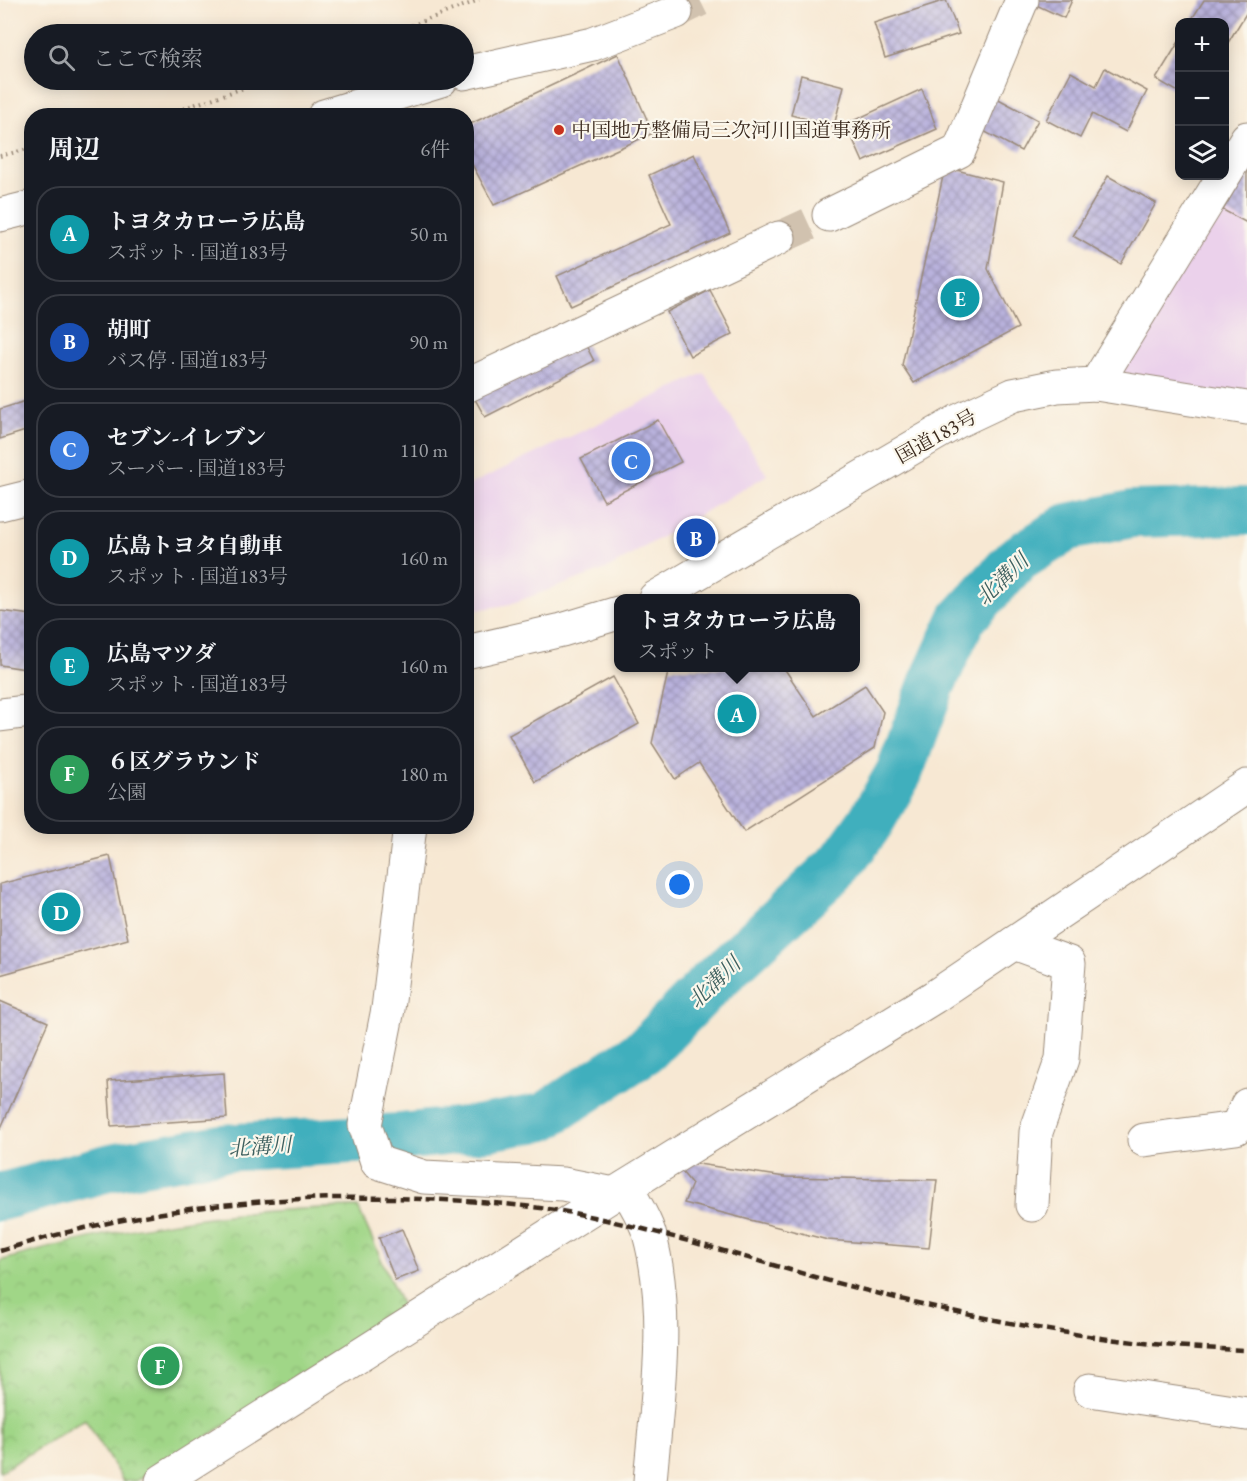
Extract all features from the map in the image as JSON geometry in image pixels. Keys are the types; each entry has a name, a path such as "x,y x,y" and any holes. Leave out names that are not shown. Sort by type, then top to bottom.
{"main road":[{"path":"829,215 958,151 1022,0"},
{"path":"474,71 593,44 676,12"},
{"path":"350,108 408,90"},
{"path":"1096,384 1247,138"},
{"path":"0,215 24,209"},
{"path":"474,382 779,238"},
{"name":"国道183号","path":"662,594 958,421 1013,395 1057,386 1096,384 1247,408"},
{"path":"0,504 24,498"},
{"path":"474,650 561,630 614,614"},
{"path":"0,715 24,712"},
{"path":"162,1481 620,1190 934,997 1247,786"},
{"path":"409,834 388,1009 365,1125 377,1162 424,1177 563,1184 620,1190 648,1231 657,1283 662,1341 650,1481"},
{"path":"1014,943 1069,963 1062,1059 1036,1132 1032,1205"},
{"path":"1144,1140 1236,1128 1247,1105"},
{"path":"1090,1390 1247,1414"}],"path":[{"path":"415,24 479,0"},
{"path":"185,108 238,90"},
{"path":"0,156 24,150"}],"shaded area":[{"path":"1247,142 1247,390 1232,416 1114,369 1225,180 1229,180 1229,173"},
{"path":"704,373 767,475 609,568 510,604 474,611 474,483"}],"green space":[{"path":"358,1207 405,1313 136,1481 123,1481 85,1419 0,1472 0,1261 89,1238 177,1222 266,1211"}],"building":[{"path":"946,0 959,34 885,58 874,23"},
{"path":"1036,0 1072,0 1064,18 1034,4"},
{"path":"1204,0 1247,0 1247,12 1229,41 1229,18 1193,18"},
{"path":"1175,48 1175,90 1156,79"},
{"name":"中国地方整備局三次河川国道事務所","path":"618,54 653,133 494,205 474,168 474,122"},
{"path":"1105,68 1147,91 1126,132 1092,114 1080,138 1046,120 1071,72 1096,86"},
{"path":"801,75 844,86 834,126 791,115"},
{"path":"922,89 937,129 863,162 846,124"},
{"path":"991,95 1038,120 1021,151 974,126"},
{"path":"694,154 730,233 571,306 557,276 671,224 649,175"},
{"path":"945,167 1003,182 988,269 1018,328 914,383 902,365"},
{"path":"1247,169 1247,223 1223,210"},
{"path":"1108,176 1156,203 1121,264 1073,236"},
{"path":"710,290 733,334 690,356 667,312"},
{"path":"581,336 594,361 485,417 474,397 474,390"},
{"path":"24,402 24,432 0,439 0,409"},
{"path":"658,420 681,462 604,501 581,459"},
{"path":"0,611 24,614 24,669 0,665"},
{"path":"668,672 787,672 816,716 865,685 883,712 875,748 744,832 699,763 675,779 652,743"},
{"path":"613,677 639,724 535,782 509,735"},
{"path":"110,856 128,939 0,975 0,884"},
{"path":"0,1001 48,1022 0,1130"},
{"path":"224,1073 227,1118 111,1126 108,1081"},
{"path":"672,1160 785,1177 937,1180 929,1248 828,1240 684,1203 692,1184"},
{"path":"402,1229 419,1271 395,1280 379,1238"}],"waterway":[{"name":"北溝川","path":"0,1197 112,1167 222,1148 400,1137 482,1128 544,1117 646,1050 711,983 842,862 870,823 899,773 932,684 962,619 1016,560 1068,527 1132,514 1247,511"}],"tunnel":[{"path":"676,12 700,0"},
{"path":"779,238 829,215"}],"railway":[{"path":"0,1251 52,1236 156,1214 262,1201 368,1198 486,1202 551,1209 593,1217 833,1282 936,1307 1038,1328 1141,1343 1247,1350"}],"place":[{"name":"中国地方整備局三次河川国道事務所","path":"559,130"},
{"name":"広島マツダ","path":"960,298"},
{"name":"セブン-イレブン","path":"631,461"},
{"name":"胡町","path":"696,538"},
{"name":"トヨタカローラ広島","path":"737,714"},
{"name":"広島トヨタ自動車","path":"61,912"},
{"name":"６区グラウンド","path":"160,1366"}]}
